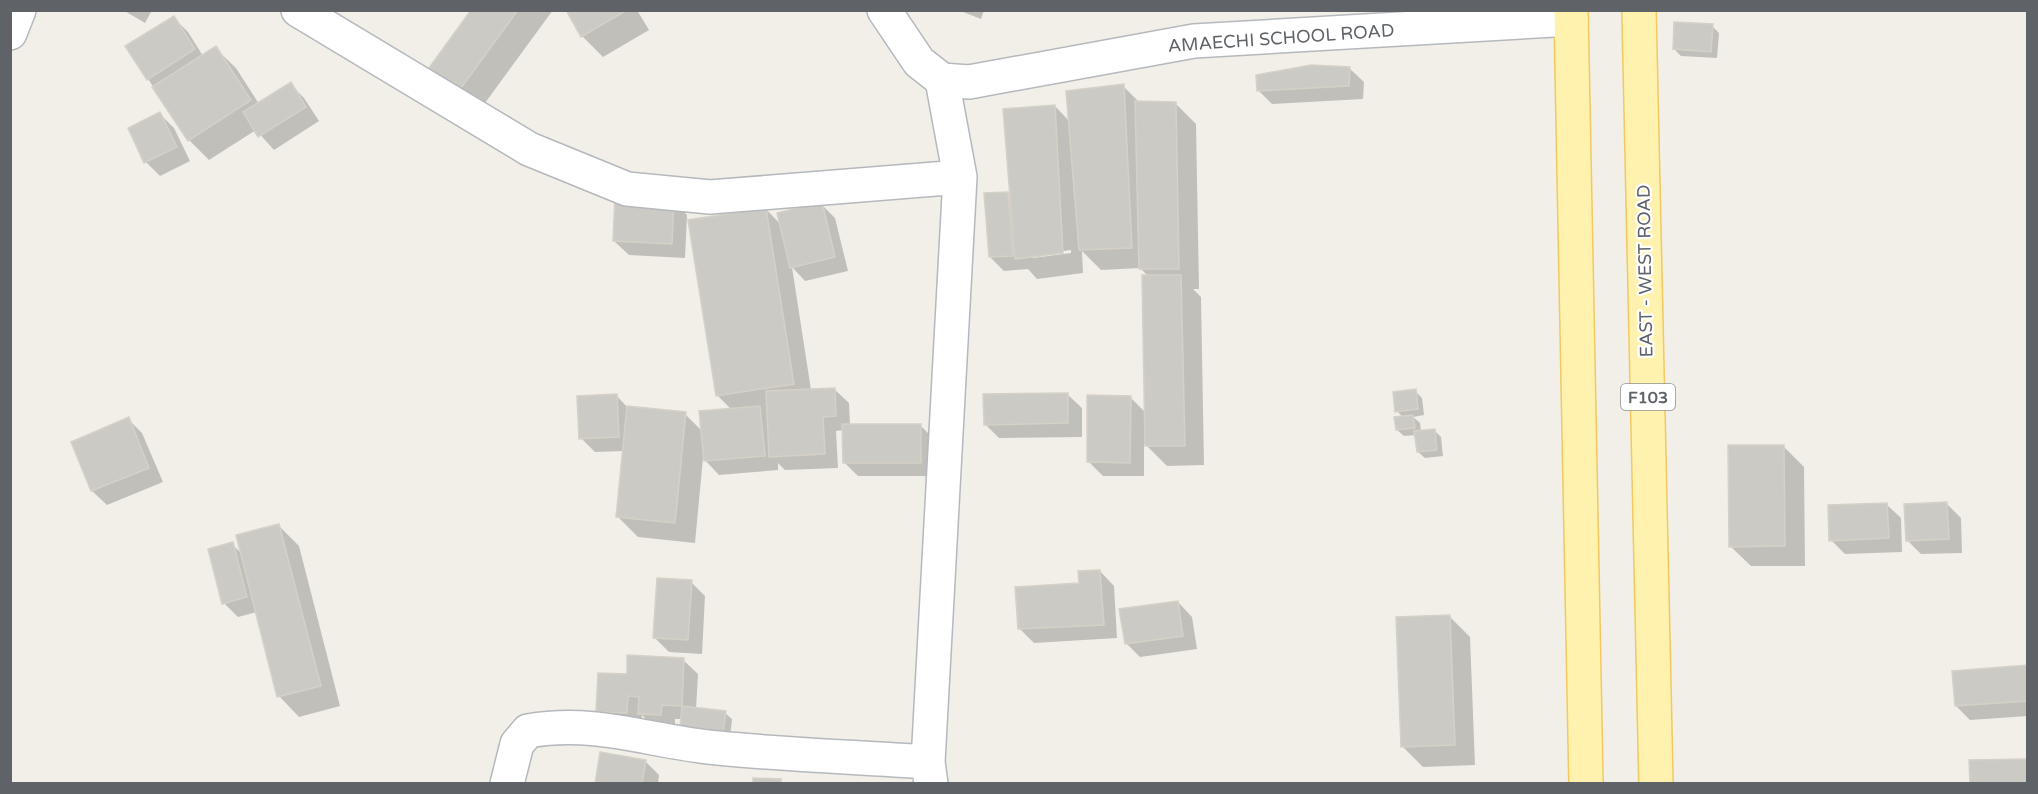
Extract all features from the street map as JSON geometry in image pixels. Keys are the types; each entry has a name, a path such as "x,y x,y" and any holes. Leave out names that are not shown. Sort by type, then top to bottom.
{"main road":[{"name":"EAST - WEST ROAD","path":"1639,10 1656,783"},
{"path":"1571,15 1586,783"}],"street":[{"path":"10,33 19,10"},
{"path":"298,10 529,150 627,189 710,197 960,177"},
{"path":"507,783 517,744 528,731 557,726 619,730 715,748 929,773 960,177 942,80 919,62 884,10"},
{"name":"AMAECHI SCHOOL ROAD","path":"942,80 969,82 1194,41 1571,15"}],"building":[{"path":"471,10 518,10 456,95 426,72"},
{"path":"566,10 627,10 581,37"},
{"path":"174,16 195,49 147,80 125,46"},
{"path":"1674,22 1713,24 1711,52 1673,49"},
{"path":"216,46 251,100 188,141 152,87"},
{"path":"1311,65 1350,67 1349,86 1257,91 1256,75"},
{"path":"291,82 306,107 258,137 243,112"},
{"path":"1124,84 1132,248 1079,250 1066,91"},
{"path":"1135,101 1176,102 1179,269 1139,269"},
{"path":"1055,105 1063,253 1015,259 1003,109"},
{"path":"160,112 177,147 144,163 128,128"},
{"path":"1008,192 1013,256 989,257 984,193"},
{"path":"615,196 674,199 672,244 613,241"},
{"path":"822,202 835,257 790,268 777,213"},
{"path":"766,208 794,384 716,396 688,220"},
{"path":"1142,275 1181,275 1185,446 1145,446"},
{"path":"835,388 836,416 823,417 825,454 769,457 766,391"},
{"path":"1416,389 1418,409 1395,412 1393,392"},
{"path":"1068,393 1068,423 984,425 983,394"},
{"path":"617,394 619,437 579,439 577,396"},
{"path":"1087,395 1131,396 1130,463 1087,462"},
{"path":"627,406 686,412 675,523 616,517"},
{"path":"760,406 765,456 704,461 699,411"},
{"path":"1413,415 1415,428 1396,430 1394,417"},
{"path":"129,417 149,468 91,491 71,442"},
{"path":"842,424 921,424 921,463 843,463"},
{"path":"1435,429 1437,450 1417,452 1414,431"},
{"path":"1728,445 1784,445 1785,546 1729,547"},
{"path":"1947,502 1949,539 1906,541 1904,504"},
{"path":"1887,503 1889,538 1829,541 1828,505"},
{"path":"279,524 321,686 277,697 236,535"},
{"path":"233,542 247,597 222,604 208,549"},
{"path":"1100,570 1104,625 1018,629 1015,587 1079,583 1078,571"},
{"path":"657,578 692,580 688,640 653,638"},
{"path":"1178,601 1183,636 1125,644 1119,609"},
{"path":"1450,615 1455,745 1401,747 1396,617"},
{"path":"627,655 684,658 682,706 662,705 661,715 638,714 639,697 628,696 627,713 596,712 598,673 627,674"},
{"path":"2028,665 2028,701 1955,706 1952,671"},
{"path":"682,706 726,711 723,733 680,727"},
{"path":"600,752 646,760 642,784 595,784"},
{"path":"2028,759 2028,784 1970,784 1969,760"},
{"path":"753,778 781,779 781,784 753,784"}]}
